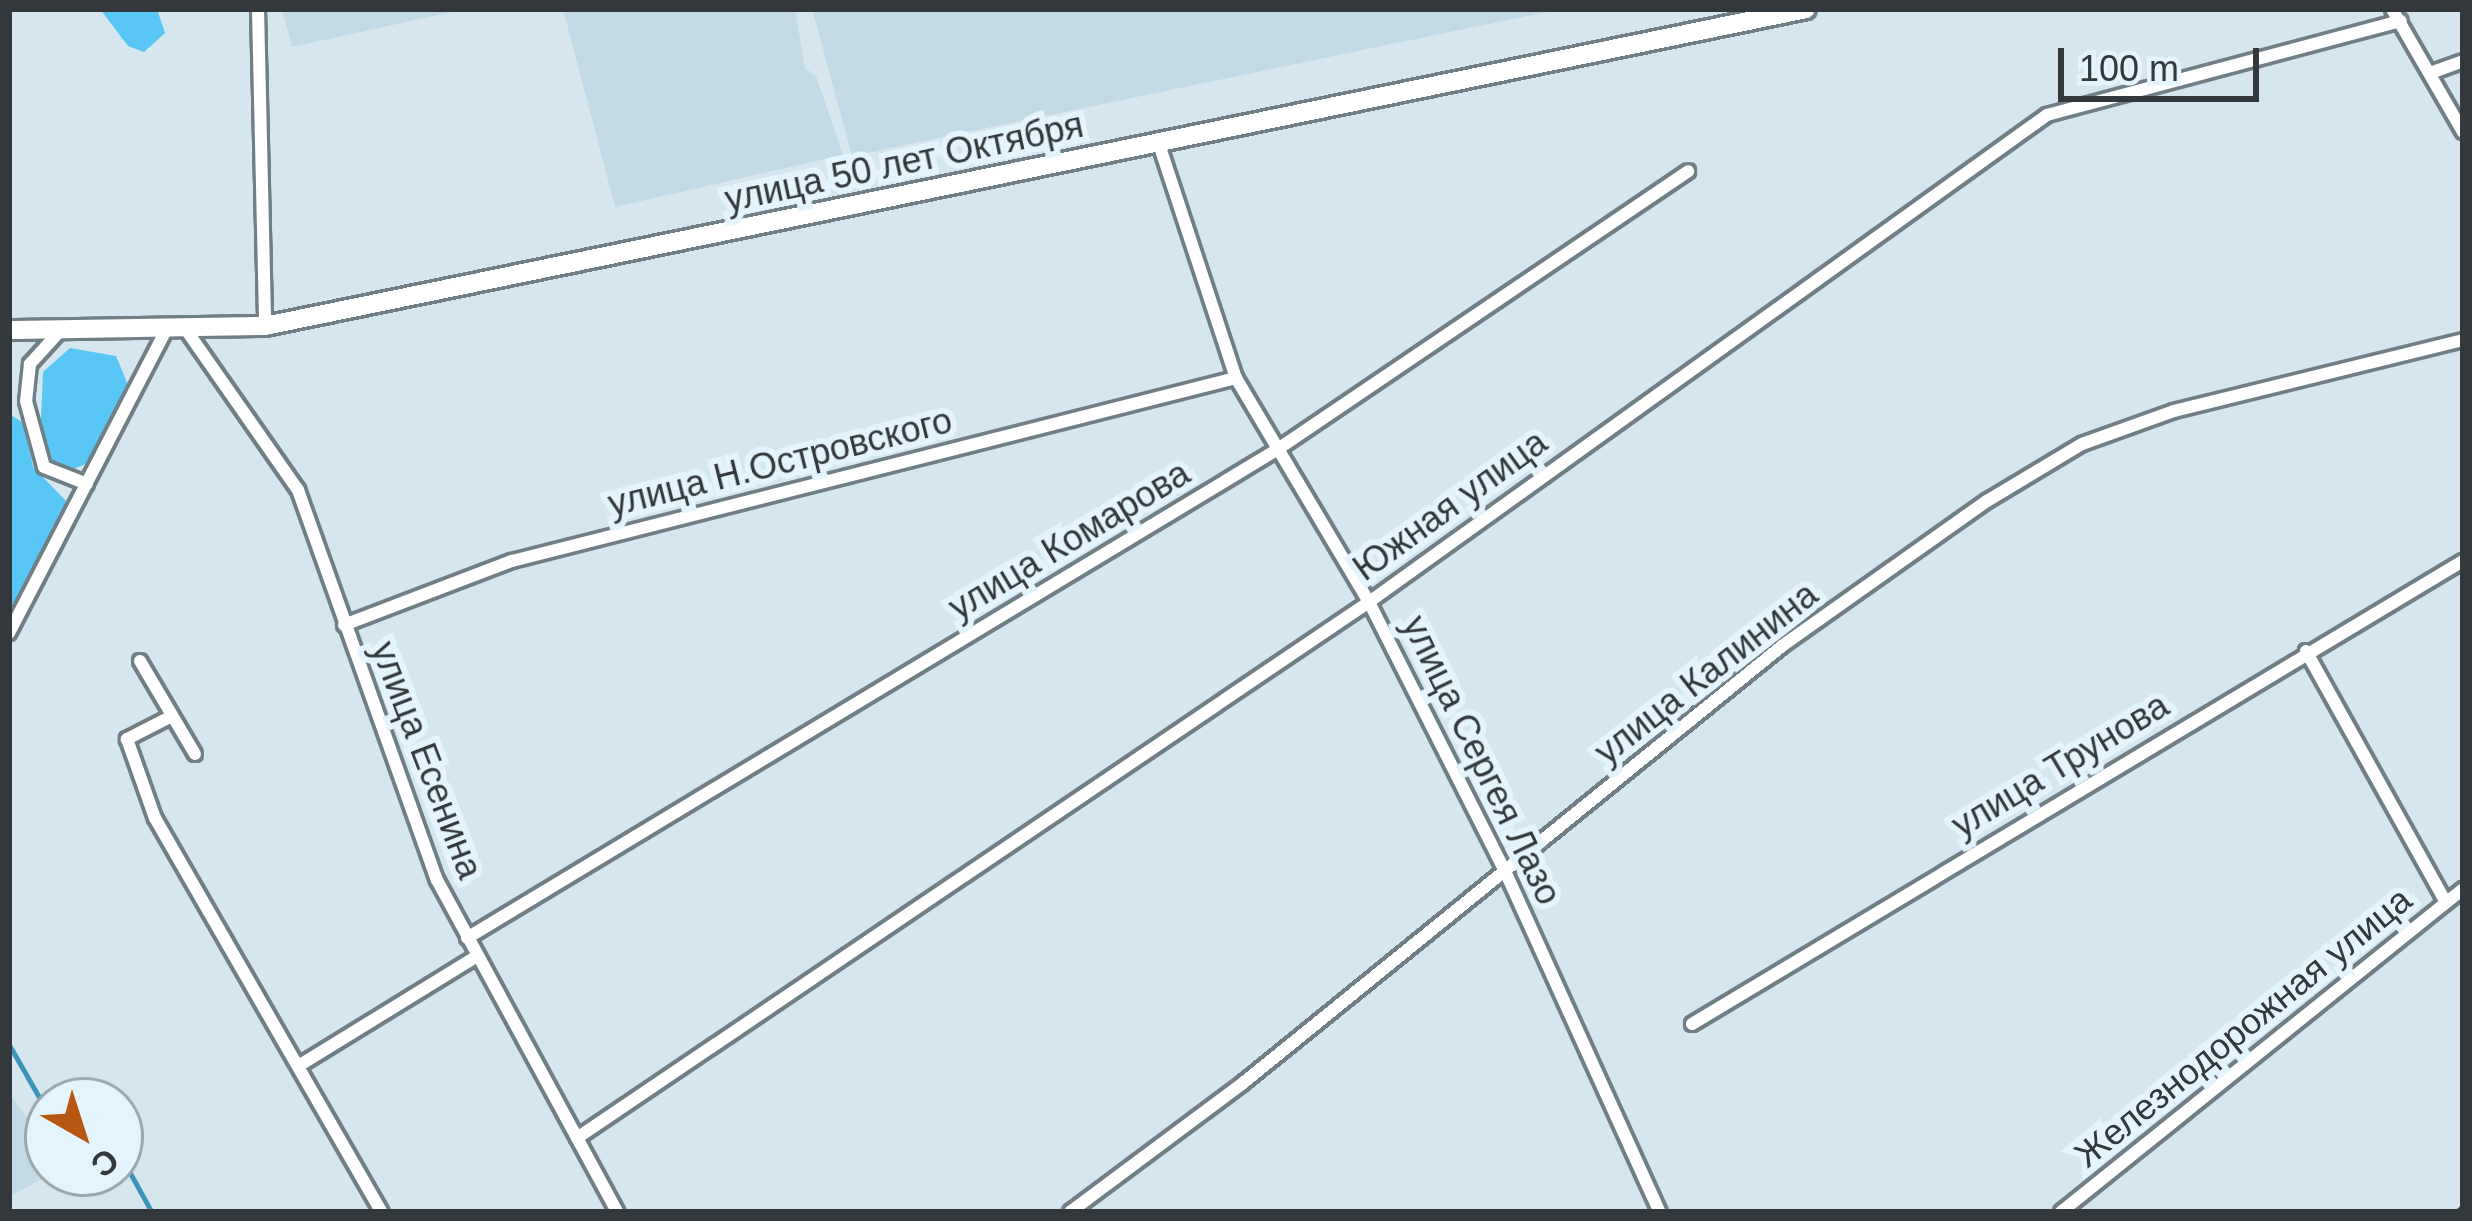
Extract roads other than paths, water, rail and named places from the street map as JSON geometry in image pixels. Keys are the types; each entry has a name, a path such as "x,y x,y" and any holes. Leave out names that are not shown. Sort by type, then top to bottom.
{"main road":[{"name":"улица 50 лет Октября","path":"9,330 165,332 265,326 1806,9"}],"street":[{"path":"258,9 265,326"},
{"path":"2396,15 2433,72 2463,132"},
{"name":"Южная улица","path":"577,1138 1370,602 2047,116 2396,15"},
{"path":"2433,72 2463,61"},
{"name":"улица Сергея Лазо","path":"1159,143 1236,378 1275,451 1370,602 1505,871 1660,1212"},
{"name":"улица Комарова","path":"467,938 1275,451 1688,171"},
{"path":"60,331 30,364 26,401 44,467 87,484"},
{"name":"улица Есенина","path":"187,331 298,490 437,880 617,1212"},
{"path":"9,633 165,332"},
{"name":"улица Калинина","path":"1070,1212 1505,871 1782,646 2082,444 2174,411 2463,340"},
{"name":"улица Н.Островского","path":"344,625 512,561 1236,378"},
{"name":"улица Трунова","path":"1692,1024 2306,650 2463,561"},
{"path":"2306,650 2445,901"},
{"path":"140,661 195,754"},
{"path":"172,716 128,739 155,818 382,1212"},
{"name":"Железнодорожная улица","path":"2061,1212 2463,889"},
{"path":"300,1066 477,956"}],"waterway":[{"path":"9,1044 28,1077"},
{"path":"144,1197 152,1212"}],"railway":[{"path":"2457,1212 2463,1206"}]}
